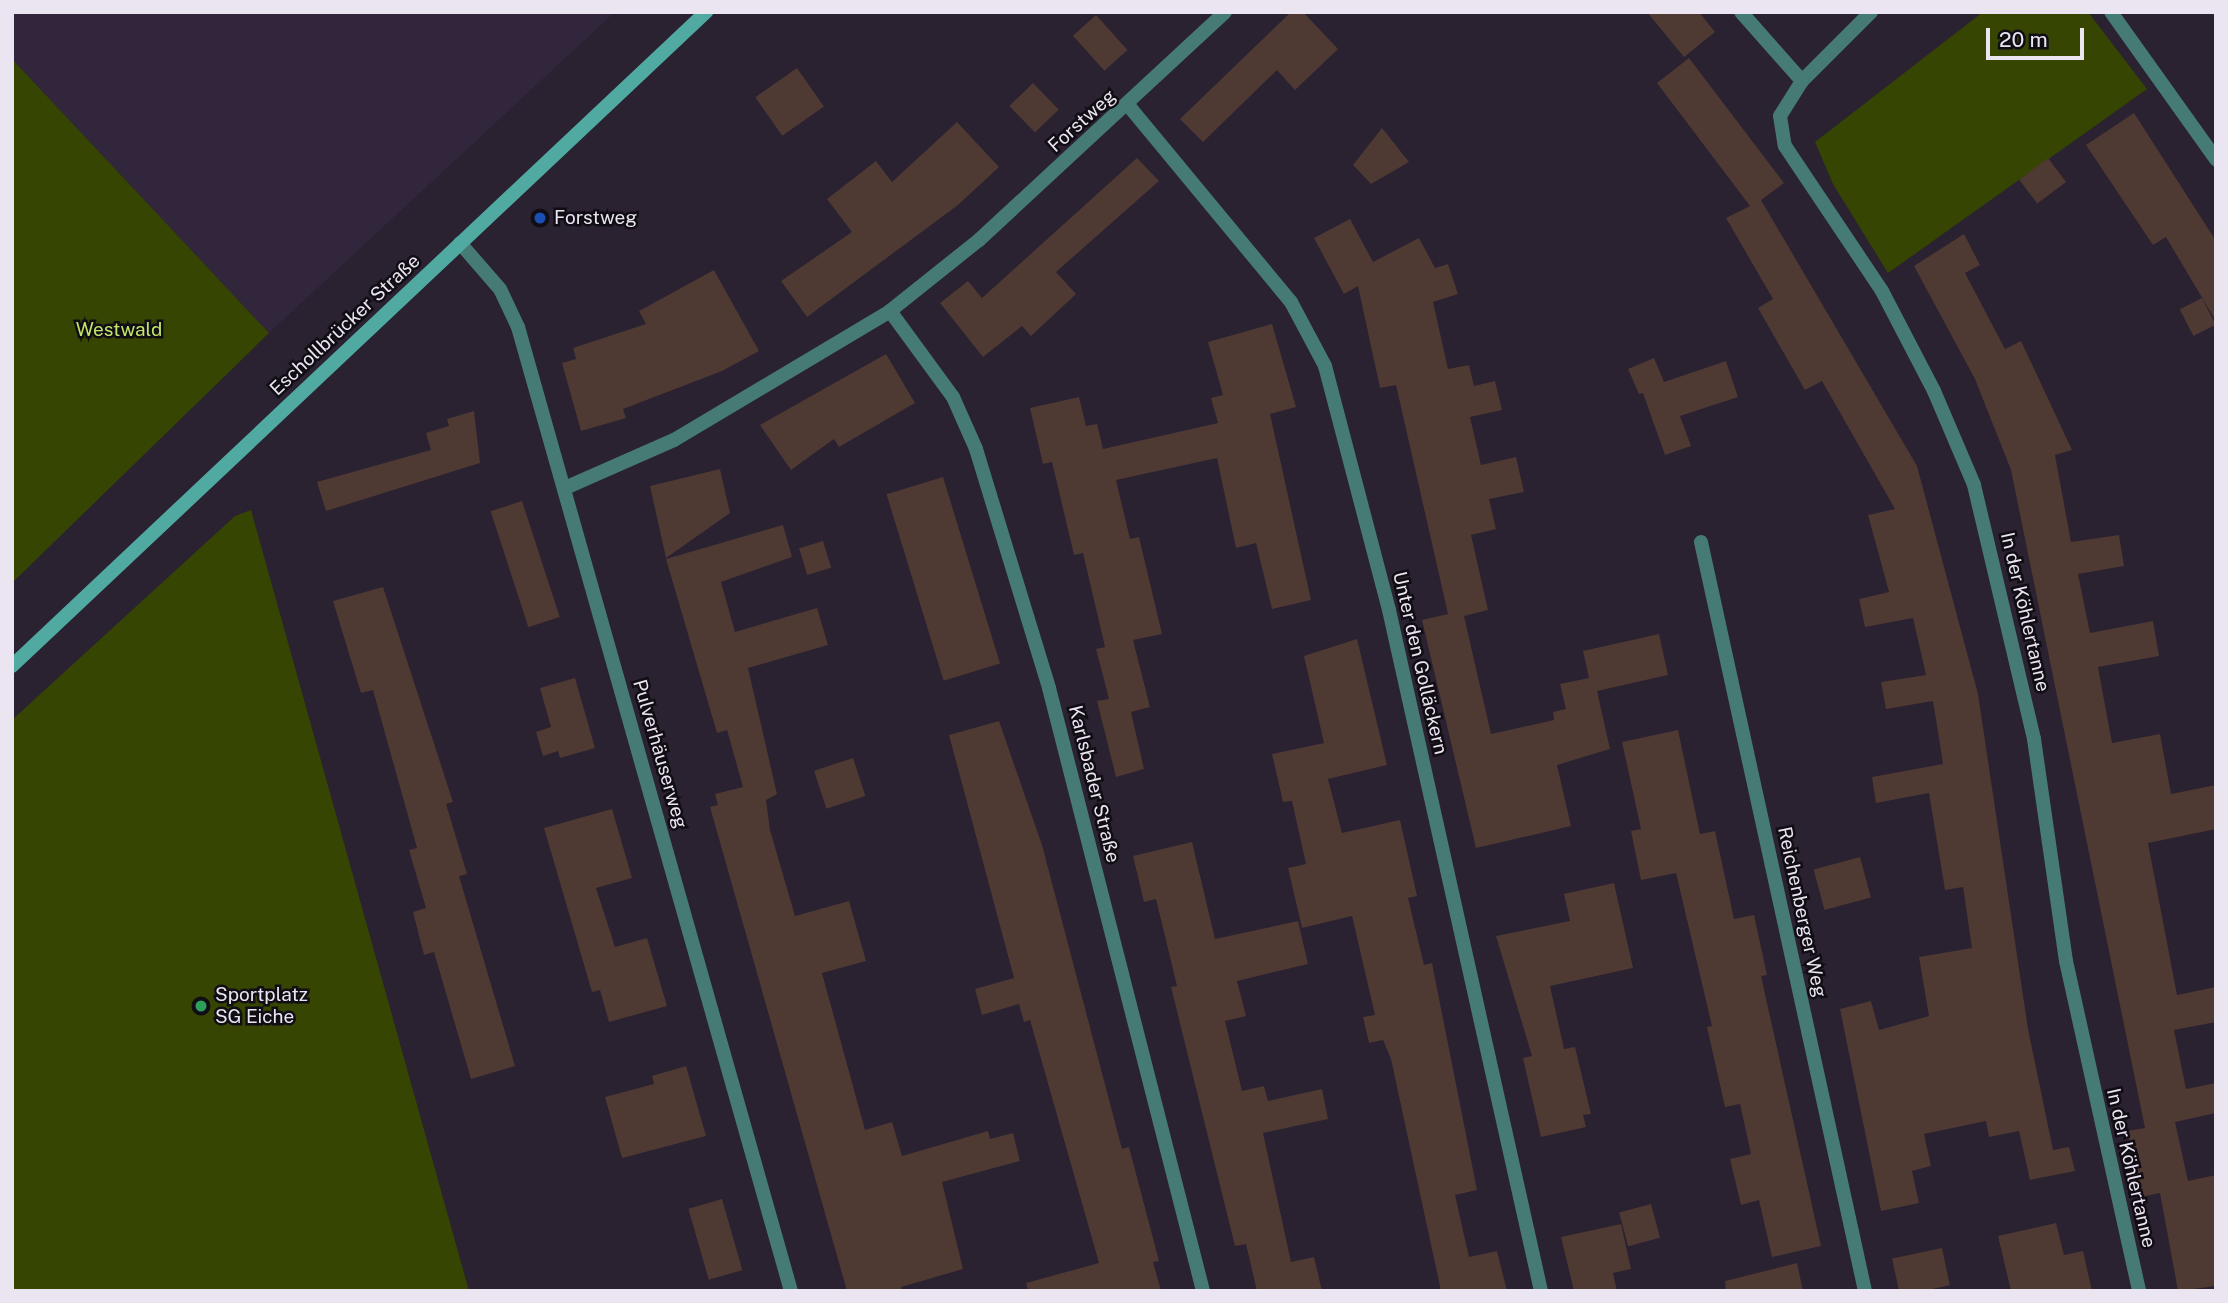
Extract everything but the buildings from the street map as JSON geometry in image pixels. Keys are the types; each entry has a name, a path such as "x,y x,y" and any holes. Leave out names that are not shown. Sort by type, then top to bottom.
{"main road":[{"name":"Eschollbrücker Straße","path":"12,666 706,12"}],"street":[{"name":"Forstweg","path":"565,488 674,440 890,312 979,240 1128,105 1225,12"},
{"path":"1741,12 1802,81"},
{"name":"In der Köhlertanne","path":"1871,12 1802,81 1780,116 1784,146 1882,291 1934,391 1974,485 2034,738 2066,961 2139,1291"},
{"path":"2111,12 2216,159"},
{"name":"Unter den Golläckern","path":"1128,105 1291,302 1325,366 1389,610 1541,1291"},
{"name":"Pulverhäuserweg","path":"460,243 510,307 565,488 791,1291"},
{"name":"Karlsbader Straße","path":"890,312 953,397 976,449 1049,688 1203,1291"},
{"name":"Reichenberger Weg","path":"1701,542 1865,1291"}],"shaded area":[{"path":"12,12 615,12 269,333 12,59"}],"green space":[{"path":"1983,12 2088,12 2147,89 1888,273 1833,184 1815,142"},
{"name":"Westwald","path":"12,59 269,333 12,583"},
{"name":"Sportplatz SG Eiche","path":"251,510 469,1291 12,1291 12,720 235,516"}],"place":[{"name":"Forstweg","path":"540,218"},
{"name":"Sportplatz SG Eiche","path":"201,1006"}]}
